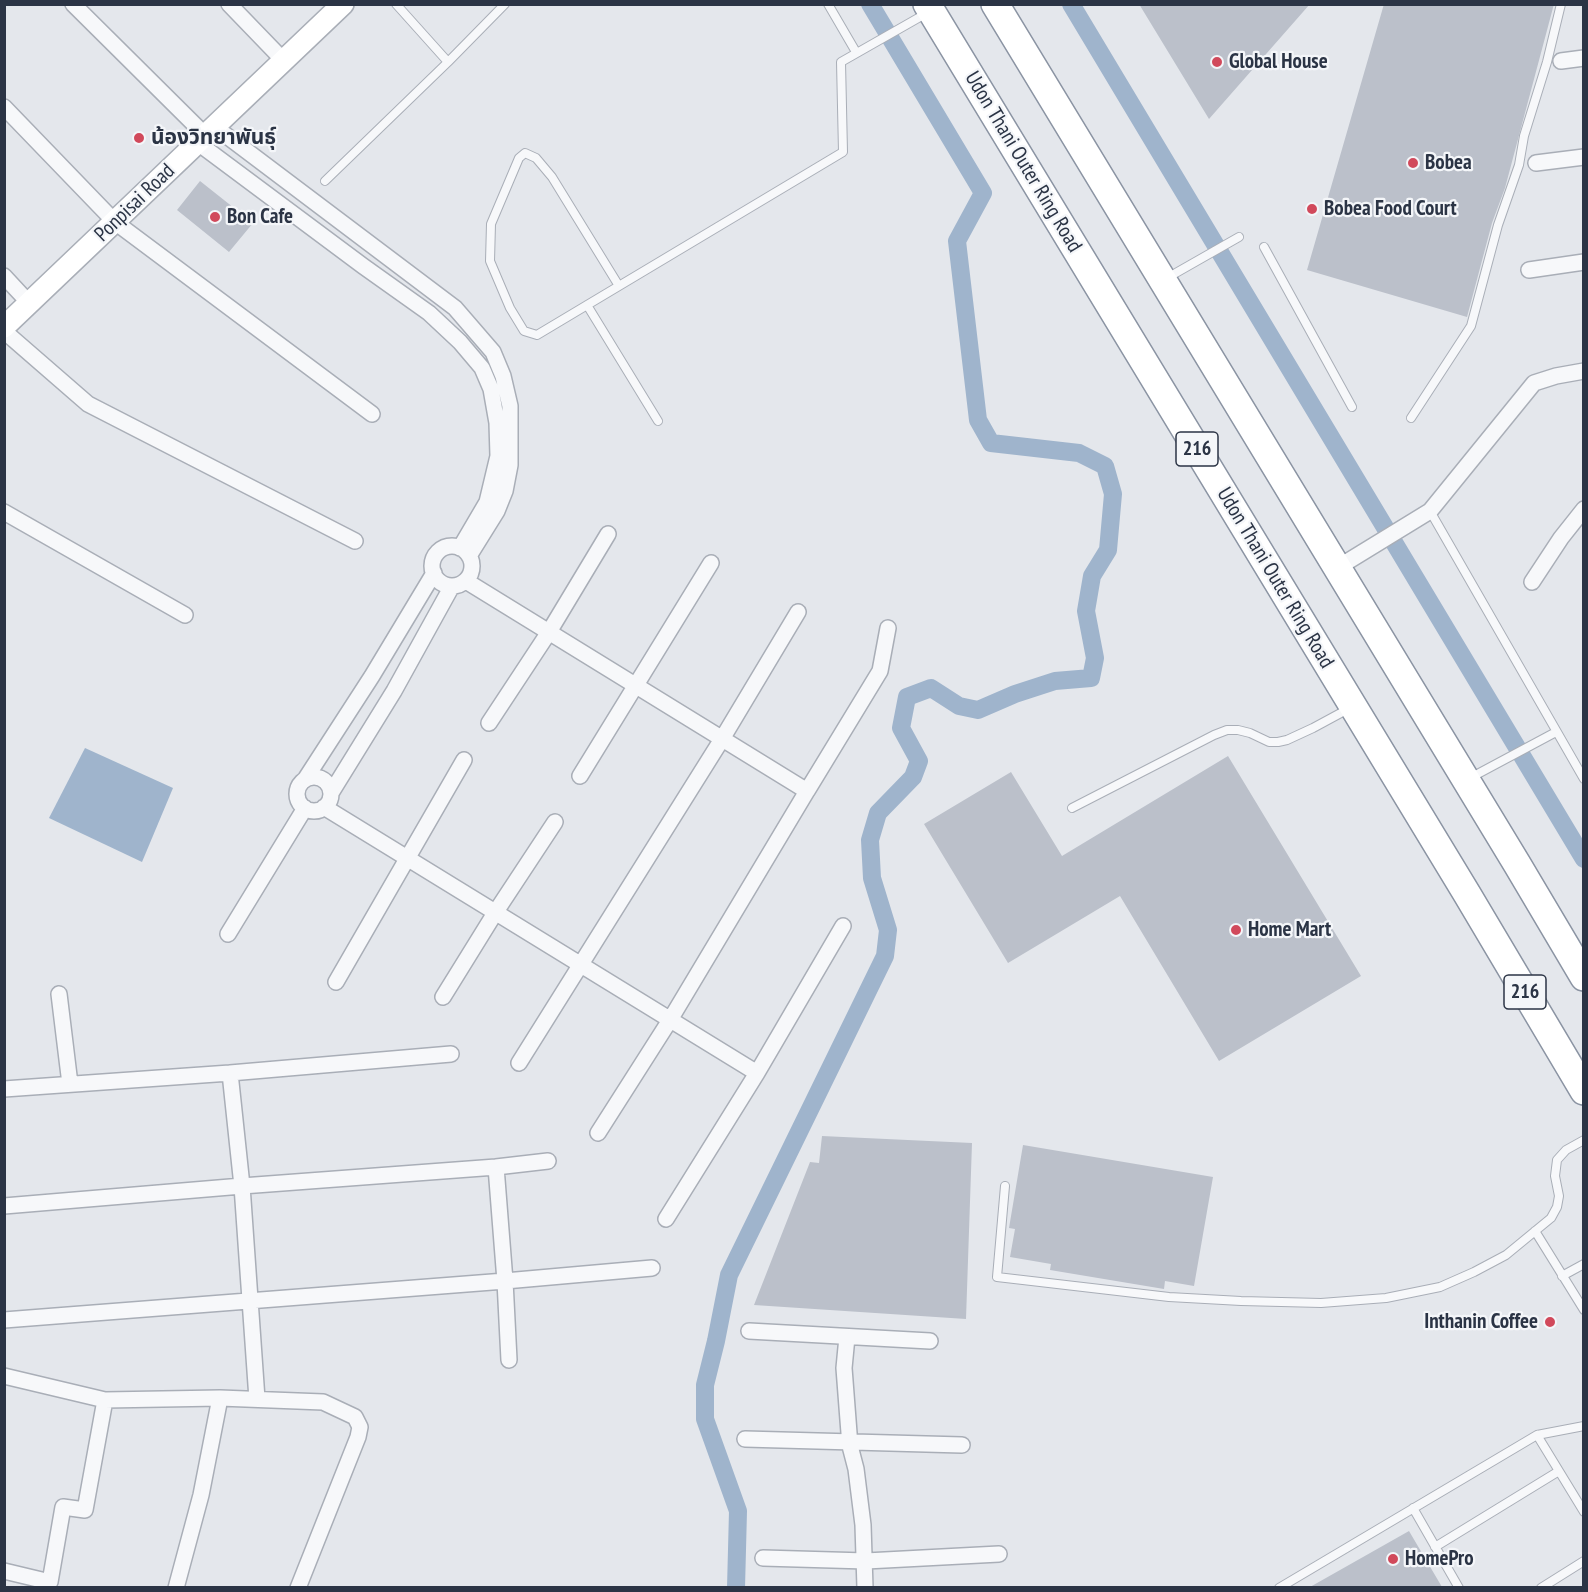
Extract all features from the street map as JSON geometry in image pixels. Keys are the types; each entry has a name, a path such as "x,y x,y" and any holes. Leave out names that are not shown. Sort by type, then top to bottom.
{"highway":[{"name":"216","path":"995,4 1337,568 1477,775 1584,977"},
{"name":"Udon Thani Outer Ring Road","path":"922,13 1353,706 1584,1091"}],"street":[{"path":"73,4 206,135 287,210 429,313 460,342 482,368 491,389 497,423 498,456 487,502 465,552"},
{"path":"229,4 284,61"},
{"name":"Ponpisai Road","path":"4,329 343,4"},
{"path":"1561,62 1584,58"},
{"path":"4,107 115,222 372,414"},
{"path":"206,135 301,192 455,308 493,352 503,376 510,406 510,465 505,491 497,511 465,552"},
{"path":"1536,163 1584,157"},
{"path":"287,210 301,192"},
{"path":"1529,270 1584,262"},
{"path":"4,276 30,303"},
{"path":"4,329 88,404 356,541"},
{"path":"1337,568 1430,511 1534,383 1556,375 1584,371"},
{"path":"1532,582 1561,537 1584,509"},
{"path":"4,512 185,615"},
{"path":"489,723 549,632 608,534"},
{"path":"434,573 372,676 306,778 301,782 296,793 297,799 305,808 316,810 327,800 459,584 470,575 472,566 465,552 446,547 438,553 432,563 434,573 440,582 459,584 549,632 807,791"},
{"path":"580,776 711,563"},
{"path":"519,1063 722,739 798,612"},
{"path":"598,1133 670,1020 880,671 888,628"},
{"path":"372,676 394,691"},
{"path":"336,982 464,760"},
{"path":"306,778 320,778 327,783 327,800"},
{"path":"327,800 407,859 757,1073"},
{"path":"228,934 305,808"},
{"path":"443,998 555,822"},
{"path":"666,1219 757,1073 843,926"},
{"path":"59,994 70,1084"},
{"path":"4,1089 451,1054"},
{"path":"231,1073 242,1186 257,1399"},
{"path":"4,1206 548,1161"},
{"path":"496,1167 509,1360"},
{"path":"4,1320 652,1268"},
{"path":"749,1331 930,1341"},
{"path":"847,1336 844,1368 850,1442 866,1561 865,1587"},
{"path":"4,1376 105,1400 220,1398 323,1402 355,1417 360,1428 298,1587"},
{"path":"176,1587 201,1495 220,1398"},
{"path":"4,1571 50,1585 63,1507 85,1510 105,1400"},
{"path":"745,1439 962,1445"},
{"path":"763,1558 866,1561 999,1554"}],"lane":[{"path":"396,4 448,62"},
{"path":"325,181 505,4"},
{"path":"828,4 856,52"},
{"path":"1411,418 1471,326 1498,225 1519,165 1524,136 1561,4"},
{"path":"620,286 552,177 536,158 525,153 519,158 491,224 490,261 510,308 524,332 537,335 620,286 843,153 841,62 922,13"},
{"path":"1163,281 1239,237"},
{"path":"1264,247 1352,407"},
{"path":"587,305 658,421"},
{"path":"1430,511 1553,733 1584,779"},
{"path":"1072,808 1227,730 1250,733 1269,742 1278,742 1313,728 1353,706"},
{"path":"1477,775 1553,733"},
{"path":"1005,1186 997,1277 1169,1297 1321,1303 1386,1298 1440,1287 1506,1255 1551,1218 1557,1207 1559,1196 1555,1176 1557,1160 1566,1150 1584,1140"},
{"path":"1535,1231 1584,1310"},
{"path":"1562,1276 1584,1263"},
{"path":"1279,1587 1537,1435 1584,1426"},
{"path":"1537,1435 1584,1512"},
{"path":"1435,1547 1559,1472"},
{"path":"1413,1508 1459,1587"},
{"path":"1541,1587 1584,1561"}],"water":[{"path":"85,748 173,788 142,862 49,818"}],"building":[{"name":"Global House","path":"1139,4 1310,4 1209,119"},
{"path":"1384,4 1554,4 1505,188 1492,223 1467,317 1307,270"},
{"name":"Bon Cafe","path":"200,181 253,223 229,252 177,210"},
{"name":"Home Mart","path":"1228,756 1361,976 1219,1061 1120,896 1008,963 924,824 1011,772 1062,856"},
{"path":"822,1136 972,1143 966,1319 754,1305 810,1162 819,1163"},
{"path":"1023,1145 1213,1177 1194,1286 1165,1281 1164,1289 1050,1270 1051,1264 1010,1257 1015,1229 1009,1228"},
{"name":"HomePro","path":"1409,1531 1442,1587 1310,1587"}],"waterway":[{"path":"736,1588 738,1511 705,1419 705,1385 729,1275 885,956 888,930 872,878 870,840 878,813 913,777 919,761 901,728 907,697 931,688 959,706 978,710 1015,694 1055,681 1091,678 1095,658 1086,611 1092,576 1108,550 1113,494 1105,466 1079,453 991,443 978,420 957,241 983,193 870,4"},
{"path":"1071,4 1584,859"}],"place":[{"name":"Global House","path":"1217,62"},
{"name":"น้องวิทยาพันธุ์","path":"139,138"},
{"name":"Bobea","path":"1413,163"},
{"name":"Bobea Food Court","path":"1312,209"},
{"name":"Bon Cafe","path":"215,217"},
{"name":"Home Mart","path":"1236,930"},
{"name":"Inthanin Coffee","path":"1550,1322"},
{"name":"HomePro","path":"1393,1559"}]}
